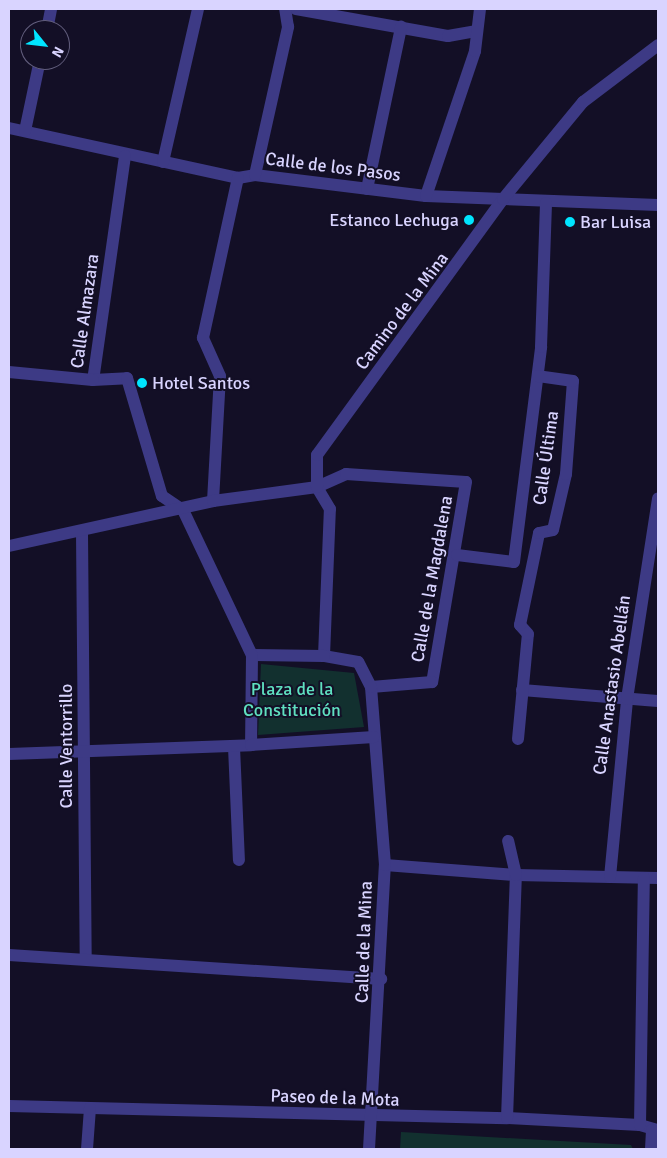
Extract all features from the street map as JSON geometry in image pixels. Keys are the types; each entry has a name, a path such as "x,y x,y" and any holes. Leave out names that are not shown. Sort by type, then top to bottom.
{"street":[{"path":"163,162 198,9"},
{"path":"255,175 288,27 285,9"},
{"path":"296,9 367,15 400,27 448,36 476,31"},
{"path":"426,196 475,51 480,9"},
{"path":"367,189 400,27"},
{"name":"Camino de la Mina","path":"317,487 317,455 504,199 583,102 658,45"},
{"path":"25,131 38,70"},
{"name":"Calle de los Pasos","path":"9,128 125,156 238,178 255,175 426,196 504,199 546,203 658,205"},
{"name":"Calle Almazara","path":"125,156 93,380 127,378 162,496 183,510"},
{"path":"213,500 220,376 203,338 238,178"},
{"path":"514,562 538,376 546,203"},
{"path":"9,372 93,380"},
{"name":"Calle Última","path":"518,739 528,634 520,626 540,533 553,530 566,474 573,381 538,376"},
{"name":"Calle de la Magdalena","path":"317,487 346,474 466,482 457,555 432,682 371,687"},
{"path":"9,546 82,533 183,510 213,500 317,487 330,509 324,656"},
{"name":"Calle Anastasio Abellán","path":"610,877 627,699 654,534 658,498"},
{"path":"183,510 252,655 251,745"},
{"name":"Calle Ventorrillo","path":"82,533 86,958"},
{"path":"457,555 514,562 535,560"},
{"path":"9,754 234,747 374,737 371,687 358,662 324,656 252,655"},
{"path":"522,690 658,701"},
{"name":"Calle de la Mina","path":"369,1149 381,978 385,865 374,737"},
{"path":"234,747 239,860"},
{"path":"507,1118 516,875 508,841"},
{"path":"385,865 516,875 658,878"},
{"path":"644,878 651,1149"},
{"path":"9,955 86,958 381,978"},
{"name":"Paseo de la Mota","path":"9,1106 507,1118 650,1128"},
{"path":"87,1149 90,1108"}],"green space":[{"name":"Plaza de la Constitución","path":"261,664 354,673 364,727 258,735"},
{"path":"401,1132 631,1145 633,1149 400,1149"}],"place":[{"name":"Estanco Lechuga","path":"469,220"},
{"name":"Bar Luisa","path":"570,222"},
{"name":"Hotel Santos","path":"142,383"}]}
